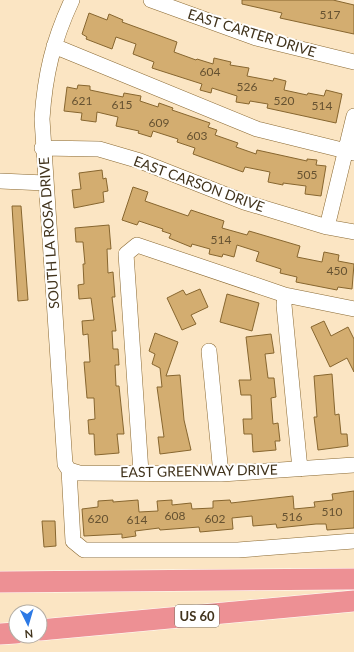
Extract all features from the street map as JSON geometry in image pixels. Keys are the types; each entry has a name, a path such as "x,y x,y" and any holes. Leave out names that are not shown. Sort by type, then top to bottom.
{"highway":[{"path":"0,582 354,579"},
{"name":"US 60","path":"48,629 354,601"}],"street":[{"name":"SOUTH LA ROSA DRIVE","path":"72,0 54,46 46,76 43,94 42,148 65,464 69,470 72,541 84,550 238,550 354,541"},
{"name":"EAST CARTER DRIVE","path":"162,2 256,38 354,62"},
{"path":"54,46 258,129 350,152"},
{"path":"327,227 350,152 354,116"},
{"name":"EAST CARSON DRIVE","path":"42,148 99,149 140,162 244,202 327,227 354,232"},
{"path":"0,181 45,183"},
{"path":"141,472 126,254 137,245 285,295 354,309"},
{"path":"285,295 284,305 300,469"},
{"path":"209,351 221,474"},
{"name":"EAST GREENWAY DRIVE","path":"69,470 79,473 141,472 221,474 354,465"}],"building":[{"path":"242,0 333,0 354,5 354,34 280,18 282,13 242,4"},
{"path":"89,13 107,20 109,14 123,20 122,22 177,42 174,52 196,60 197,59 213,64 214,58 231,62 230,65 249,68 247,76 273,81 274,78 286,81 284,90 307,95 308,93 324,96 326,90 342,94 336,123 267,108 268,104 250,101 249,104 236,102 237,96 212,88 211,93 200,90 202,84 152,68 154,62 133,54 136,44 116,37 112,49 86,39 87,37 82,34"},
{"path":"78,85 90,86 90,90 123,97 124,93 141,96 140,101 158,107 159,103 173,108 172,110 210,123 208,127 217,130 215,135 238,143 236,147 256,154 257,150 307,161 307,159 317,160 316,165 326,166 321,196 305,194 306,186 283,183 283,185 268,182 270,172 245,167 243,172 193,154 195,148 177,142 178,139 153,131 151,137 138,133 139,131 116,126 118,117 97,112 96,122 81,120 82,113 64,111 67,87 77,89"},
{"path":"102,170 103,179 106,178 108,191 103,192 104,202 74,208 72,190 81,189 79,173"},
{"path":"133,187 148,192 145,201 188,216 191,210 224,221 222,228 247,235 249,231 300,246 297,257 322,262 324,252 339,255 338,261 354,264 352,289 338,287 337,290 296,282 297,277 280,273 281,269 256,261 259,252 237,245 234,257 223,254 222,257 209,254 210,249 192,244 191,247 169,238 171,234 162,231 163,229 139,221 137,225 122,220"},
{"path":"12,206 21,206 28,300 18,301"},
{"path":"109,225 111,249 107,249 108,273 113,272 115,297 112,297 116,331 112,331 113,349 118,349 119,365 115,365 116,386 119,386 124,434 117,434 119,453 95,455 94,434 89,434 88,420 95,419 94,398 87,398 84,362 90,362 88,334 83,335 82,321 94,320 91,298 79,299 78,285 84,284 83,264 85,264 83,242 76,242 75,228"},
{"path":"200,289 208,307 191,315 196,324 182,330 167,298 183,290 186,295"},
{"path":"227,294 259,303 252,331 220,322"},
{"path":"324,321 331,336 348,327 354,339 354,372 347,358 330,367 311,327"},
{"path":"155,333 178,342 166,376 180,375 184,420 191,450 160,454 158,437 164,437 157,387 162,387 160,368 152,364 155,354 149,351"},
{"path":"271,334 274,353 265,354 268,378 274,378 276,397 271,398 273,424 278,423 280,441 275,441 276,450 253,452 252,434 244,434 243,419 252,419 251,395 241,395 239,380 251,380 246,337"},
{"path":"332,374 335,415 339,414 341,434 347,434 348,446 318,450 314,417 317,417 314,376"},
{"path":"354,491 354,528 327,530 326,524 277,528 276,524 253,526 252,516 232,518 233,529 200,532 199,527 160,530 159,528 135,531 136,536 122,538 122,534 84,536 82,509 98,507 98,501 113,500 113,502 138,500 139,512 158,511 157,501 172,500 172,505 191,503 192,509 213,508 213,501 230,500 231,503 293,496 294,509 315,507 314,502 333,500 332,494"},
{"path":"42,521 55,521 56,546 44,547"}]}
